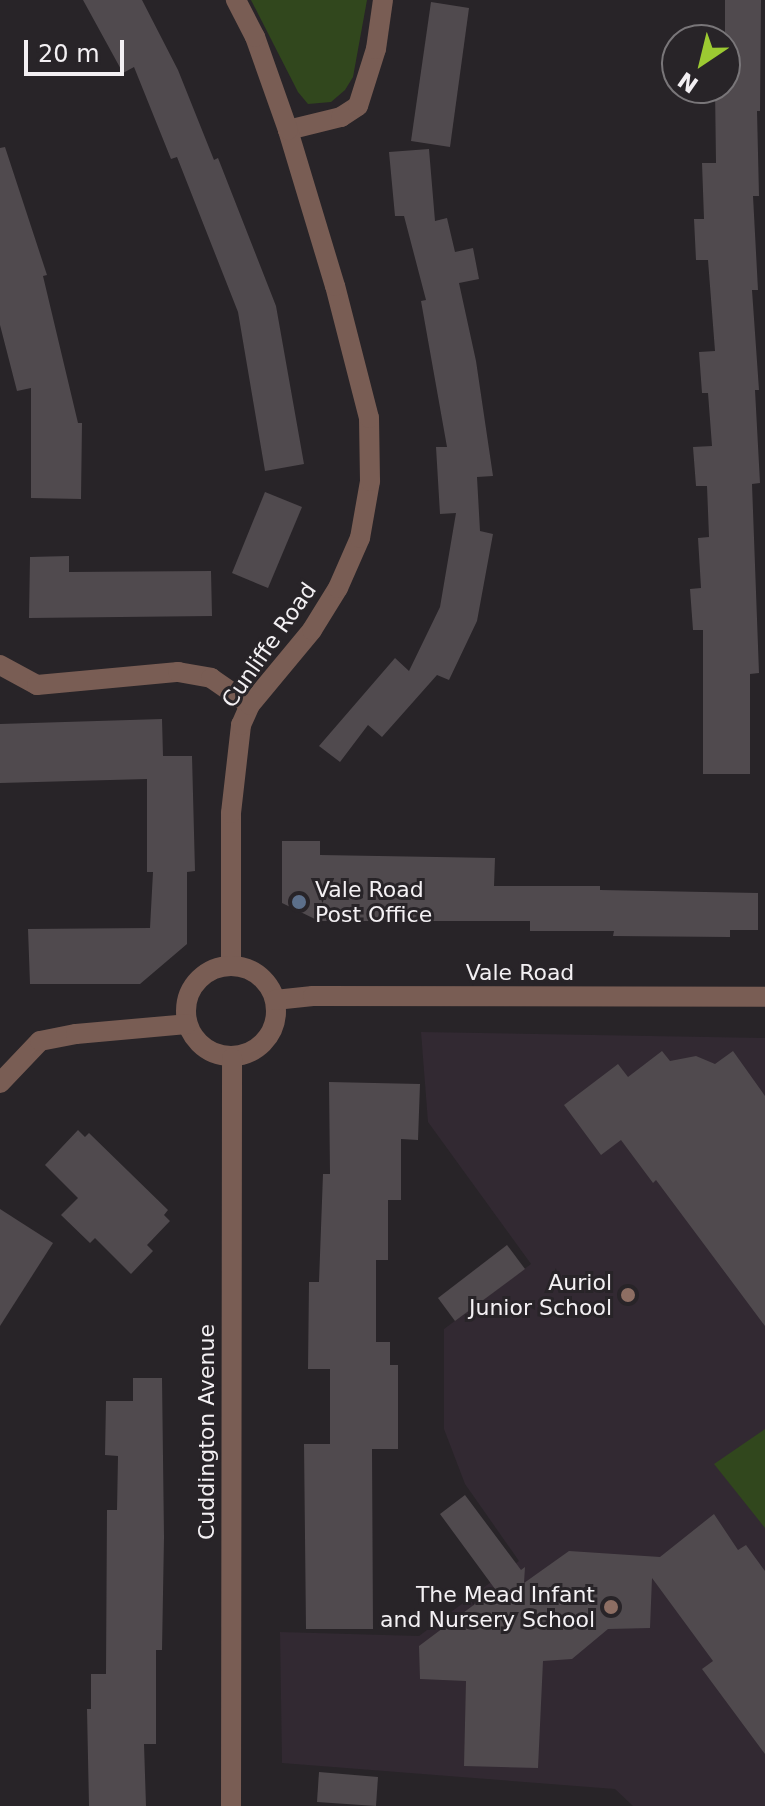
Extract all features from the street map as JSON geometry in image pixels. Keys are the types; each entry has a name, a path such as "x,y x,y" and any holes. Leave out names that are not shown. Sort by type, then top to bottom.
{"street":[{"name":"Cunliffe Road","path":"231,964 234,769 241,725 250,705 312,630 338,588 360,538 370,481 369,418 335,286 288,130 255,37 236,0"},
{"path":"288,130 341,117 358,106 376,49 383,0"},
{"path":"0,665 37,685 178,672 211,678 250,705"},
{"path":"231,964 255,972 265,981 275,1000 275,1020 269,1034 258,1046 232,1058 204,1048 187,1024 188,996 195,983 205,973 231,964"},
{"name":"Vale Road","path":"275,1000 313,996 765,997"},
{"path":"0,1083 40,1041 76,1034 187,1024"},
{"name":"Cuddington Avenue","path":"231,1806 232,1058"}],"shaded area":[{"path":"421,1032 765,1038 765,1806 633,1806 615,1789 282,1763 280,1632 419,1636 519,1561 465,1484 444,1429 444,1329 531,1264 428,1122"}],"green space":[{"path":"251,0 367,0 353,77 345,90 331,102 308,104 298,92"},
{"path":"765,1429 765,1528 714,1464"}],"building":[{"path":"83,0 142,0 178,70 214,160 218,158 276,306 304,464 265,471 238,312 177,157 171,159 134,67 123,73"},
{"path":"725,0 761,0 760,111 757,111 759,196 753,196 758,290 752,290 759,390 755,390 760,483 752,484 759,673 750,674 750,774 703,774 703,630 693,630 690,589 701,588 698,538 709,537 707,486 696,486 693,447 712,446 708,393 702,393 699,352 715,351 708,260 696,260 694,219 704,219 702,163 716,163 715,104 741,104 741,24 725,24"},
{"path":"431,2 469,8 450,147 411,141"},
{"path":"5,147 47,275 43,276 78,423 82,423 81,499 31,498 31,388 17,391 0,325 0,148"},
{"path":"429,149 435,221 447,218 455,252 473,248 479,279 459,283 476,361 493,476 477,477 480,531 493,534 477,621 449,680 437,675 382,737 368,725 340,762 319,746 395,658 409,671 440,607 456,513 440,514 436,447 447,447 421,301 426,300 404,216 395,216 389,152"},
{"path":"265,492 302,507 268,588 232,573"},
{"path":"69,556 69,572 211,571 212,616 29,618 30,557"},
{"path":"162,719 163,756 192,756 195,871 187,872 187,944 140,984 30,984 28,929 150,928 153,872 147,872 147,779 0,783 0,724"},
{"path":"282,841 320,841 320,855 495,858 494,886 600,886 600,890 758,893 758,930 730,930 730,937 613,936 614,931 530,931 530,921 319,921 282,903"},
{"path":"662,1051 670,1061 696,1056 715,1064 733,1051 765,1096 765,1326 656,1180 653,1183 621,1140 601,1155 564,1105 618,1064 628,1077"},
{"path":"329,1082 420,1084 418,1140 401,1139 401,1200 388,1200 388,1260 376,1260 376,1342 390,1342 390,1365 398,1365 398,1449 372,1449 373,1629 306,1629 304,1444 330,1444 330,1369 308,1369 309,1282 319,1282 323,1174 330,1174"},
{"path":"78,1130 85,1137 89,1133 168,1210 164,1215 170,1221 147,1245 153,1251 131,1274 95,1238 90,1243 61,1215 78,1198 45,1165"},
{"path":"0,1209 53,1243 0,1326"},
{"path":"507,1245 525,1269 455,1321 438,1298"},
{"path":"133,1378 162,1378 164,1537 162,1650 156,1650 156,1744 144,1744 146,1806 89,1806 87,1709 91,1709 91,1674 106,1674 107,1510 117,1510 118,1456 105,1455 106,1401 133,1401"},
{"path":"465,1495 521,1570 525,1567 524,1583 569,1551 660,1557 714,1514 738,1550 746,1545 765,1571 765,1754 702,1669 713,1661 652,1578 650,1628 608,1629 572,1659 543,1661 538,1768 464,1766 466,1681 420,1679 419,1646 495,1589 440,1514"},
{"path":"319,1772 378,1777 376,1806 317,1802"}],"place":[{"name":"Vale Road Post Office","path":"299,902"},
{"name":"Auriol Junior School","path":"628,1295"},
{"name":"The Mead Infant and Nursery School","path":"611,1607"}]}
